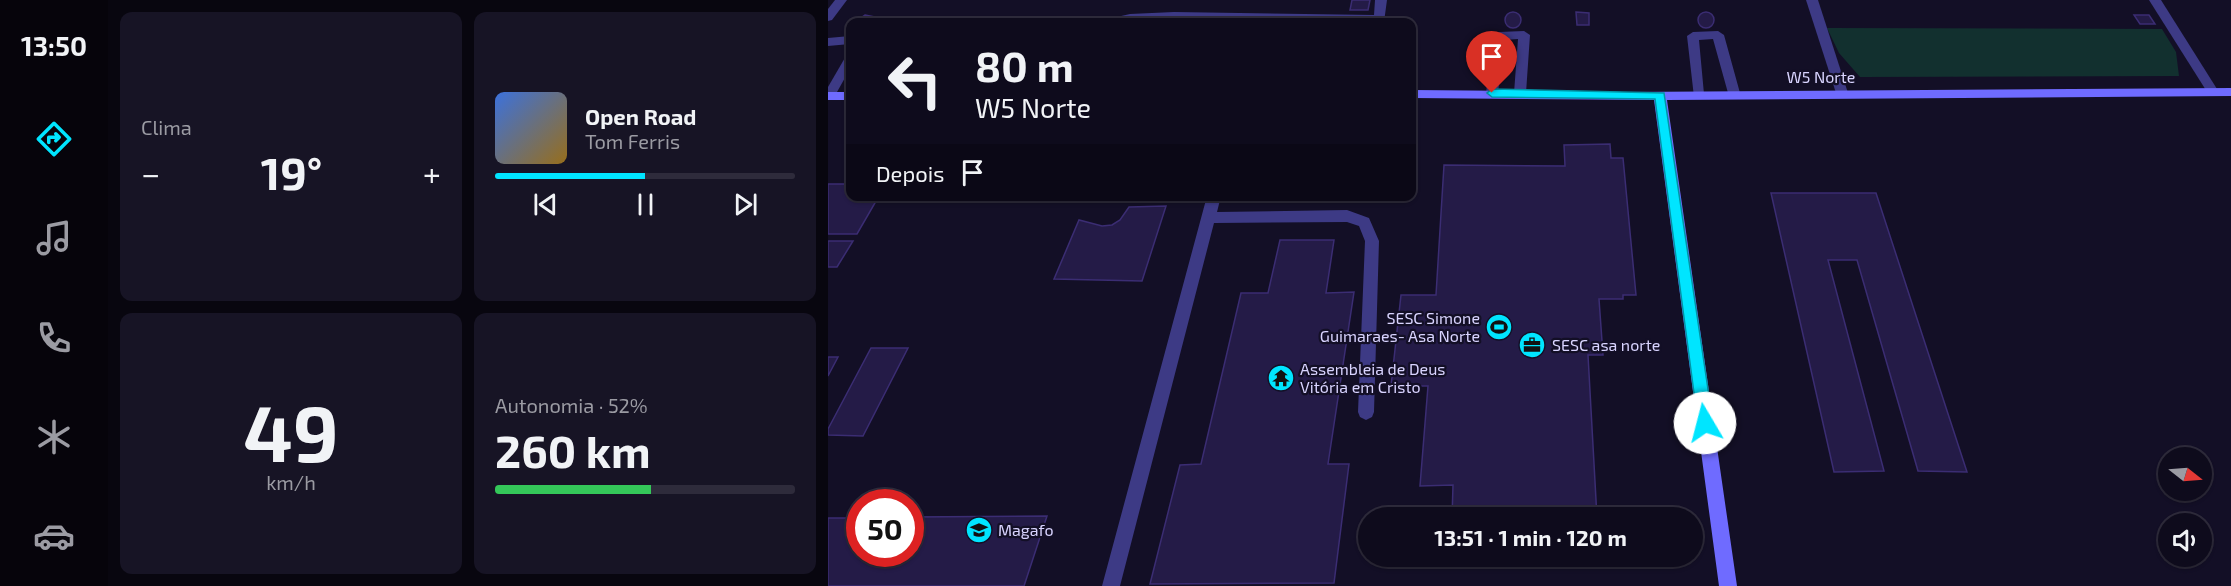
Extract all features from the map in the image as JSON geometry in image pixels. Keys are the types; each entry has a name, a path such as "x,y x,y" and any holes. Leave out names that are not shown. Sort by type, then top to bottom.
{"main road":[{"name":"W5 Norte","path":"1416,94 2231,92"},
{"path":"1660,95 1728,586"},
{"path":"828,96 846,96"}],"lane":[{"path":"828,17 841,0"},
{"path":"1379,18 1381,0"},
{"path":"1812,0 1842,93"},
{"path":"2155,0 2213,92"},
{"path":"1492,93 1499,36 1524,35 1520,93"},
{"path":"1698,94 1693,36 1718,35 1734,93"},
{"path":"829,41 846,40"},
{"path":"828,96 846,66"},
{"path":"1112,586 1213,201"},
{"path":"1208,218 1347,216 1364,222 1372,241 1366,412"}],"green space":[{"path":"1827,28 2162,29 2176,52 2179,76 1860,77 1839,53"}],"building":[{"path":"1352,0 1370,0 1368,10 1350,10"},
{"path":"1513,12 1521,20 1513,28 1505,20"},
{"path":"1576,12 1589,13 1589,25 1577,25"},
{"path":"1706,12 1712,14 1714,20 1712,26 1706,28 1700,26 1698,20 1700,14"},
{"path":"865,15 875,17 874,18 861,18"},
{"path":"2134,15 2149,15 2155,24 2140,24"},
{"name":"SESC Simone Guimaraes- Asa Norte","path":"1610,144 1611,158 1623,158 1636,295 1623,295 1623,299 1599,299 1603,355 1588,355 1596,507 1452,507 1453,485 1420,486 1428,386 1391,386 1401,295 1436,295 1444,165 1565,166 1564,145"},
{"path":"828,184 846,184 846,201 876,201 857,234 828,234"},
{"path":"1771,193 1876,193 1967,472 1918,471 1857,260 1828,260 1884,471 1834,472"},
{"path":"1166,206 1142,281 1054,279 1079,220 1102,226 1112,225 1120,220 1129,207"},
{"name":"Assembleia de Deus Vitória em Cristo","path":"1280,240 1334,240 1326,293 1354,292 1328,464 1349,464 1334,583 1150,584 1180,465 1201,464 1241,293 1268,293"},
{"path":"828,241 853,241 837,267 828,267"},
{"path":"871,348 908,348 863,436 828,435 828,429"},
{"path":"828,357 838,357 828,376"},
{"name":"Magafo","path":"1047,516 1024,586 828,586 828,518 846,518 846,567 924,567 924,517"}],"place":[{"name":"SESC Simone Guimaraes- Asa Norte","path":"1499,327"},
{"name":"SESC asa norte","path":"1532,345"},
{"name":"Assembleia de Deus Vitória em Cristo","path":"1281,378"},
{"name":"Magafo","path":"979,530"}],"route":[{"path":"1492,93 1589,96 1660,95 1705,423"}]}
